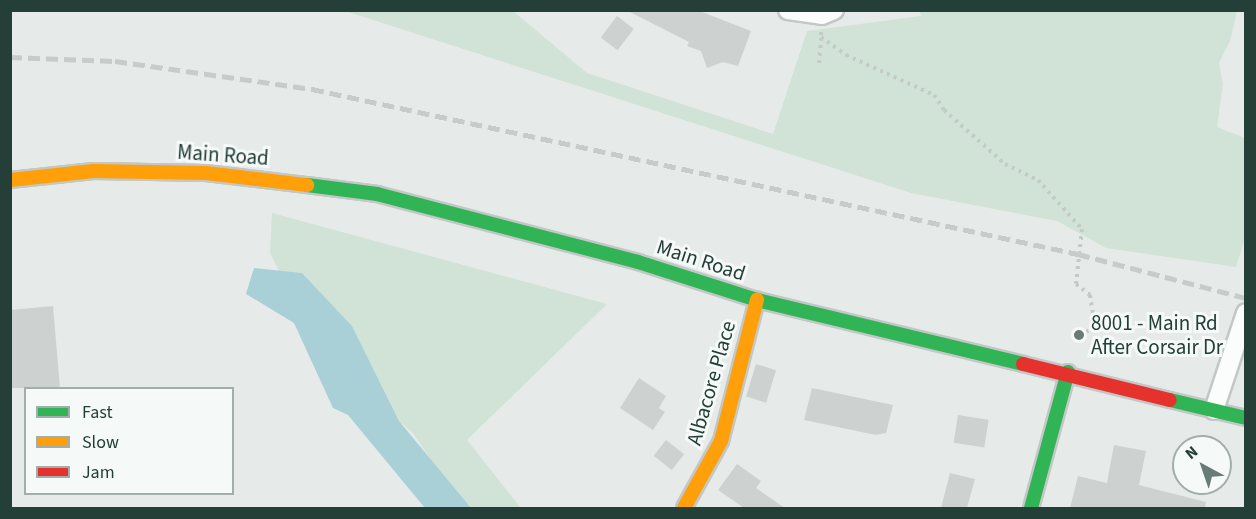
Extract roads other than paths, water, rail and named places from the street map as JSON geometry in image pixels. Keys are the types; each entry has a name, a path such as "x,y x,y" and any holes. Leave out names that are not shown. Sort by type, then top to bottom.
{"main road":[{"name":"Main Road","path":"10,180 94,171 140,171 298,182 376,194 638,262 757,300 1068,372 1245,418"},
{"name":"Albacore Place","path":"684,508 721,441 757,300"},
{"path":"1031,508 1068,372"}],"street":[{"path":"788,10 828,13"},
{"path":"1214,410 1245,313"}],"water":[{"path":"254,268 302,273 352,326 399,421 471,508 425,508 348,415 333,408 294,323 246,294"}],"railway":[{"path":"10,57 115,61 312,89 1078,254 1246,298"}],"place":[{"name":"8001 - Main Rd After Corsair Dr","path":"1079,335"}]}
